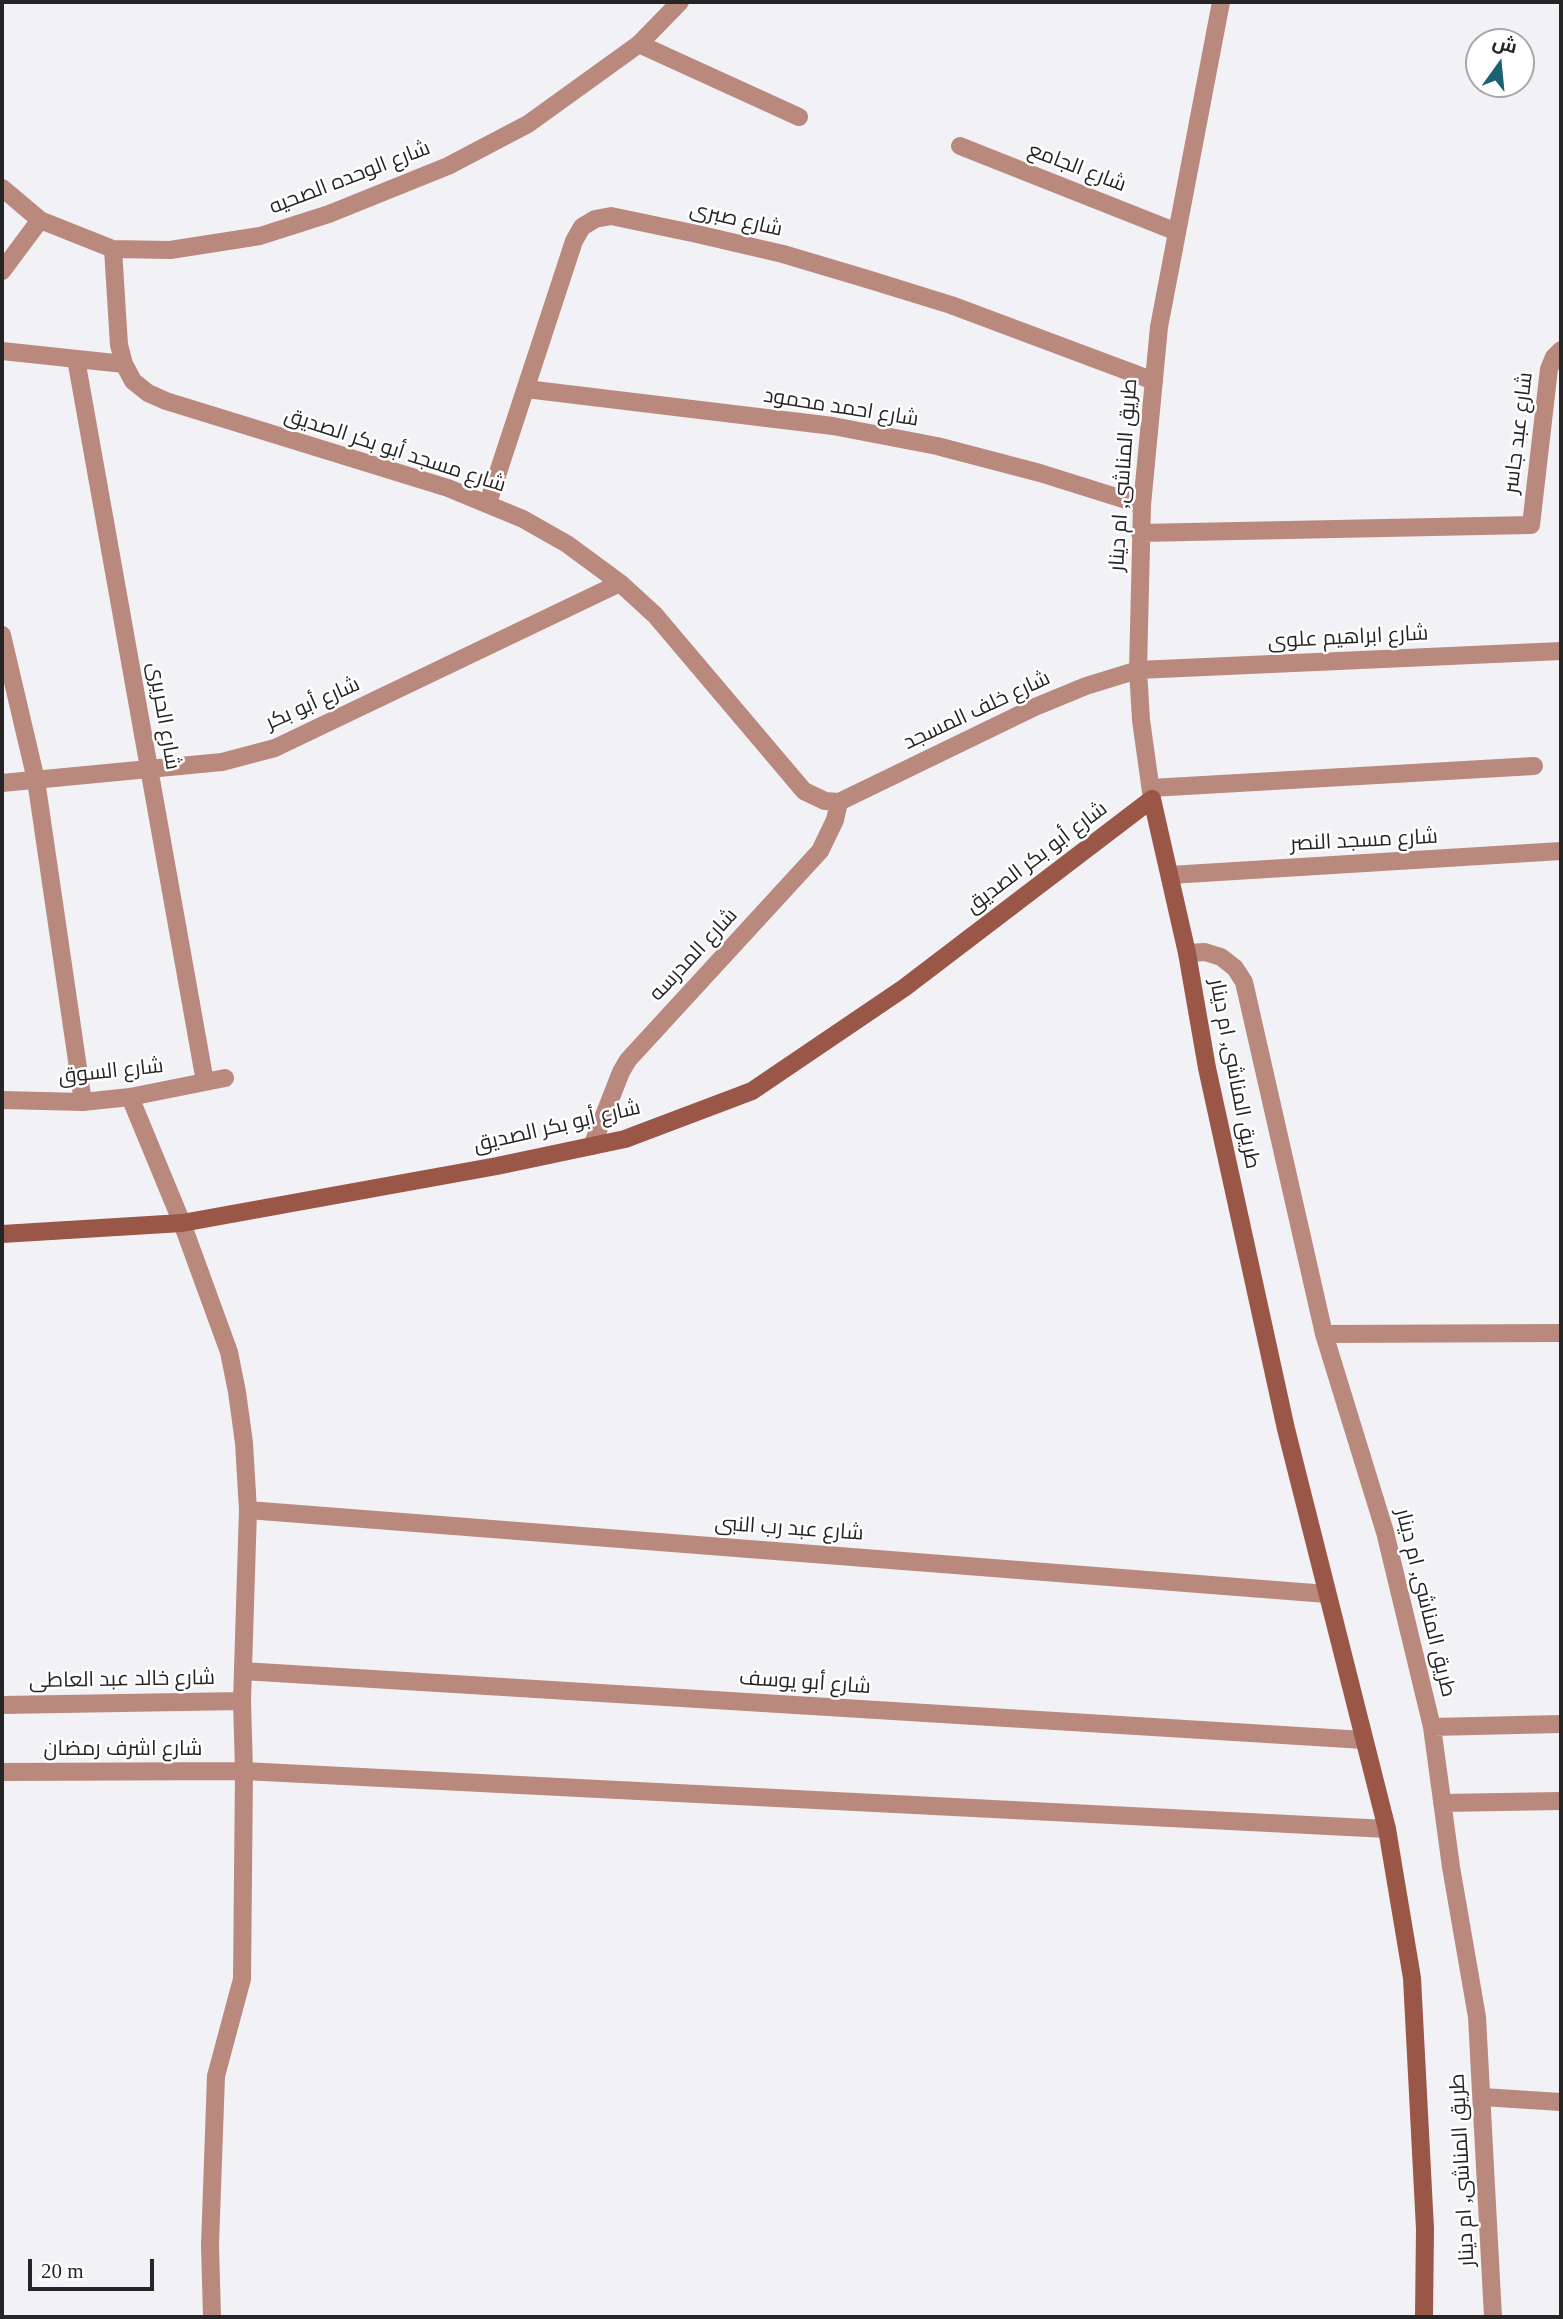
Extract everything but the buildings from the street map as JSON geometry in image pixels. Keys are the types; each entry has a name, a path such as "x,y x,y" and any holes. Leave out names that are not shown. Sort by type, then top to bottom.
{"street":[{"name":"شارع الوحده الصحيه","path":"2,188 40,220 113,249 170,250 260,236 330,214 447,166 528,124 639,44 680,2"},
{"name":"طريق المناشى, ام دينار","path":"1221,2 1160,327 1140,533 1138,670 1141,720 1152,794 1274,1376 1387,1829 1412,1978 1425,2229 1424,2317"},
{"path":"639,44 799,117"},
{"name":"شارع الجامع","path":"960,146 1178,232"},
{"name":"شارع صبرى","path":"488,503 574,241 582,227 596,219 611,216 783,254 867,279 951,305 1154,381"},
{"path":"2,271 40,220"},
{"name":"شارع مسجد أبو بكر الصديق","path":"113,249 119,345 124,364 134,381 148,393 166,401 448,488 523,519 567,544 620,583 654,615 804,791 825,801 839,802"},
{"name":"شارع عبد جاسر","path":"1140,533 1531,525 1549,369 1561,350"},
{"path":"2,351 124,364"},
{"name":"شارع الحريرى","path":"76,359 205,1082"},
{"name":"شارع احمد محمود","path":"526,389 846,429 937,446 1040,472 1142,505"},
{"name":"شارع أبو بكر","path":"2,783 222,762 275,748 620,583"},
{"path":"2,635 36,780 83,1102"},
{"name":"شارع ابراهيم علوى","path":"1138,670 1561,651"},
{"name":"شارع خلف المسجد","path":"839,802 1035,707 1086,686 1138,670"},
{"path":"1152,794 1534,766"},
{"name":"شارع أبو بكر الصديق","path":"2,1234 182,1223 497,1166 625,1139 752,1091 904,988 1152,794"},
{"name":"شارع المدرسه","path":"592,1146 628,1060 820,851 829,836 839,802"},
{"name":"شارع مسجد النصر","path":"1170,875 1561,851"},
{"name":"طريق المناشى, ام دينار","path":"1187,953 1205,952 1221,957 1235,968 1244,982 1324,1334 1385,1532 1432,1727 1451,1867 1477,2017 1493,2317"},
{"name":"شارع السوق","path":"2,1100 83,1102 130,1097 225,1078"},
{"path":"130,1097 182,1223 229,1352 242,1430 248,1510 242,1701 242,1979 216,2076 210,2245 212,2317"},
{"path":"1324,1334 1561,1333"},
{"name":"شارع عبد رب النبى","path":"248,1510 1327,1594"},
{"name":"شارع أبو يوسف","path":"243,1671 1364,1741"},
{"name":"شارع خالد عبد العاطى","path":"2,1705 242,1701"},
{"path":"1432,1727 1561,1724"},
{"name":"شارع اشرف رمضان","path":"2,1772 244,1771 1387,1829"},
{"path":"1442,1803 1561,1801"},
{"path":"1482,2097 1561,2102"}]}
